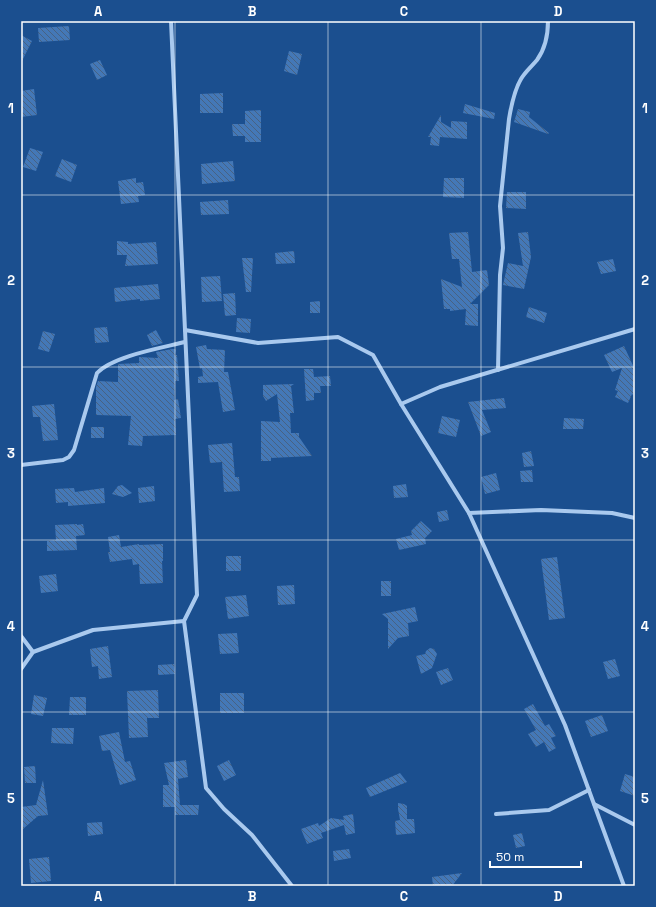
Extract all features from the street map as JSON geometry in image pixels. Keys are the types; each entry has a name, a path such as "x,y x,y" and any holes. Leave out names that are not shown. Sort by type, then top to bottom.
{"street":[{"path":"171,21 197,595 184,621 206,788 224,809 252,835 292,886"},
{"path":"498,370 500,275 503,248 500,206 511,107 520,80 538,58 544,47 548,31 548,21"},
{"path":"401,404 440,388 635,328"},
{"path":"185,330 258,343 338,337 373,355 401,404 469,513 565,726 624,886"},
{"path":"21,465 63,460 69,457 74,450 97,373 102,367 119,359 185,342"},
{"path":"469,513 541,510 612,513 635,518"},
{"path":"21,669 33,652 93,630 184,621"},
{"path":"21,636 33,652"},
{"path":"496,814 549,810 589,790"},
{"path":"594,804 635,825"}],"building":[{"path":"69,26 70,40 39,42 38,28"},
{"path":"21,35 32,41 21,63"},
{"path":"289,51 302,54 297,75 284,71"},
{"path":"100,60 107,75 97,80 90,64"},
{"path":"34,89 37,115 21,117 21,91"},
{"path":"223,93 223,113 200,113 200,94"},
{"path":"465,104 495,113 494,119 463,113"},
{"path":"518,109 530,112 529,117 549,133 548,134 514,122"},
{"path":"261,110 261,142 245,142 245,136 233,136 232,124 245,124 245,111"},
{"path":"441,115 441,122 451,128 451,121 467,122 467,139 440,137 439,146 430,145 431,137 428,137"},
{"path":"30,148 43,152 36,171 23,167"},
{"path":"62,159 77,165 71,182 55,176"},
{"path":"233,161 235,181 202,184 201,164"},
{"path":"136,178 136,183 143,182 145,195 138,196 139,202 121,204 118,181"},
{"path":"444,178 464,178 464,198 443,197"},
{"path":"507,192 526,192 526,209 506,208"},
{"path":"228,200 229,214 201,215 200,202"},
{"path":"468,232 472,272 487,270 489,285 470,304 478,304 478,326 465,325 466,309 450,311 450,309 444,309 441,279 462,287 459,259 452,259 449,233"},
{"path":"528,232 531,257 524,289 503,285 508,263 523,266 518,233"},
{"path":"117,241 128,242 128,244 156,242 158,264 125,266 127,255 117,255"},
{"path":"294,251 295,263 276,264 275,253"},
{"path":"242,258 253,258 251,292 246,292"},
{"path":"613,259 616,271 601,274 597,262"},
{"path":"220,276 222,301 202,302 201,277"},
{"path":"158,284 160,299 140,301 140,299 115,302 114,288"},
{"path":"235,293 236,315 225,316 223,294"},
{"path":"320,301 320,313 310,313 310,302"},
{"path":"529,307 547,313 544,323 526,317"},
{"path":"237,318 251,319 250,333 236,332"},
{"path":"107,327 109,342 95,343 94,328"},
{"path":"156,330 163,343 152,346 147,335"},
{"path":"43,331 55,334 49,352 38,349"},
{"path":"206,345 207,349 225,350 224,372 228,372 235,410 223,412 218,382 198,383 198,377 203,376 202,368 200,369 196,347"},
{"path":"624,346 635,370 635,388 628,403 615,397 618,391 615,390 622,368 612,372 604,355"},
{"path":"176,349 175,355 177,355 179,381 175,381 174,400 178,399 181,418 175,419 176,435 143,436 142,446 128,445 131,416 96,415 96,387 98,381 118,382 118,364 139,363 139,357 158,358 156,352"},
{"path":"304,369 313,369 314,377 330,376 331,386 320,386 321,393 314,393 314,400 306,401"},
{"path":"294,384 291,386 294,413 290,413 291,433 299,433 299,437 312,456 271,458 271,461 261,461 261,421 280,422 277,394 266,401 263,396 263,385"},
{"path":"504,398 506,408 482,410 491,432 481,436 468,402"},
{"path":"54,404 58,440 43,441 40,417 33,417 32,406"},
{"path":"442,416 460,420 456,437 438,433"},
{"path":"564,418 584,419 583,429 563,429"},
{"path":"91,427 104,427 104,438 91,438"},
{"path":"232,443 235,477 239,477 240,491 224,492 222,462 210,463 208,445"},
{"path":"531,451 534,466 524,467 522,453"},
{"path":"532,470 533,482 521,482 520,471"},
{"path":"496,473 500,490 485,494 481,477"},
{"path":"406,484 408,497 394,498 393,486"},
{"path":"122,485 132,493 123,497 112,494 118,486"},
{"path":"154,486 155,501 139,503 138,488"},
{"path":"74,488 75,492 104,488 105,503 68,506 68,502 56,503 55,489"},
{"path":"447,510 449,520 439,522 437,512"},
{"path":"421,521 432,531 425,538 426,544 399,550 396,539 412,535 411,531"},
{"path":"83,524 85,535 76,536 77,550 47,551 47,541 56,540 55,525"},
{"path":"119,535 121,547 139,544 163,544 163,583 140,584 139,564 133,565 132,559 110,562 108,537"},
{"path":"226,556 241,556 241,571 226,571"},
{"path":"557,557 565,618 549,620 541,559"},
{"path":"56,574 58,591 41,593 39,576"},
{"path":"381,581 391,581 391,596 381,596"},
{"path":"294,585 295,604 278,605 277,586"},
{"path":"246,595 249,616 228,619 225,597"},
{"path":"415,607 418,621 408,623 409,636 398,638 388,649 388,619 382,614"},
{"path":"237,633 239,653 220,654 218,634"},
{"path":"108,646 112,677 99,679 98,666 92,667 90,649"},
{"path":"430,648 434,649 437,654 432,668 421,674 416,656 425,654"},
{"path":"615,659 620,676 608,679 603,662"},
{"path":"174,664 175,674 158,675 158,665"},
{"path":"448,668 453,680 441,685 436,672"},
{"path":"158,690 159,718 147,718 148,737 129,738 127,691"},
{"path":"220,693 244,693 244,713 220,713"},
{"path":"34,695 47,698 43,716 31,714"},
{"path":"70,697 86,697 86,715 69,715"},
{"path":"533,704 545,726 549,724 556,736 551,738 556,748 549,752 544,742 536,747 528,734 536,730 524,709"},
{"path":"602,715 608,731 591,737 585,721"},
{"path":"52,728 74,728 73,744 51,743"},
{"path":"119,732 125,762 130,761 136,780 120,785 110,750 102,751 99,736"},
{"path":"186,760 188,777 178,779 180,805 199,805 198,815 175,815 175,807 163,807 163,785 169,785 164,763"},
{"path":"229,760 236,775 224,781 217,766"},
{"path":"35,766 36,783 25,783 24,767"},
{"path":"400,773 407,782 370,797 366,788"},
{"path":"625,774 635,777 635,796 620,791"},
{"path":"43,780 48,815 38,816 23,829 21,807 36,805"},
{"path":"398,803 407,806 407,819 414,819 415,833 396,835 395,821 400,820"},
{"path":"353,814 355,833 346,835 344,825 321,833 323,838 307,844 301,829 318,823 319,826 331,818 344,820 343,816"},
{"path":"102,822 103,834 88,836 87,823"},
{"path":"522,833 525,846 516,848 513,835"},
{"path":"349,849 351,858 334,861 333,851"},
{"path":"49,857 51,881 31,883 29,859"},
{"path":"462,873 452,886 433,886 432,877"}]}
